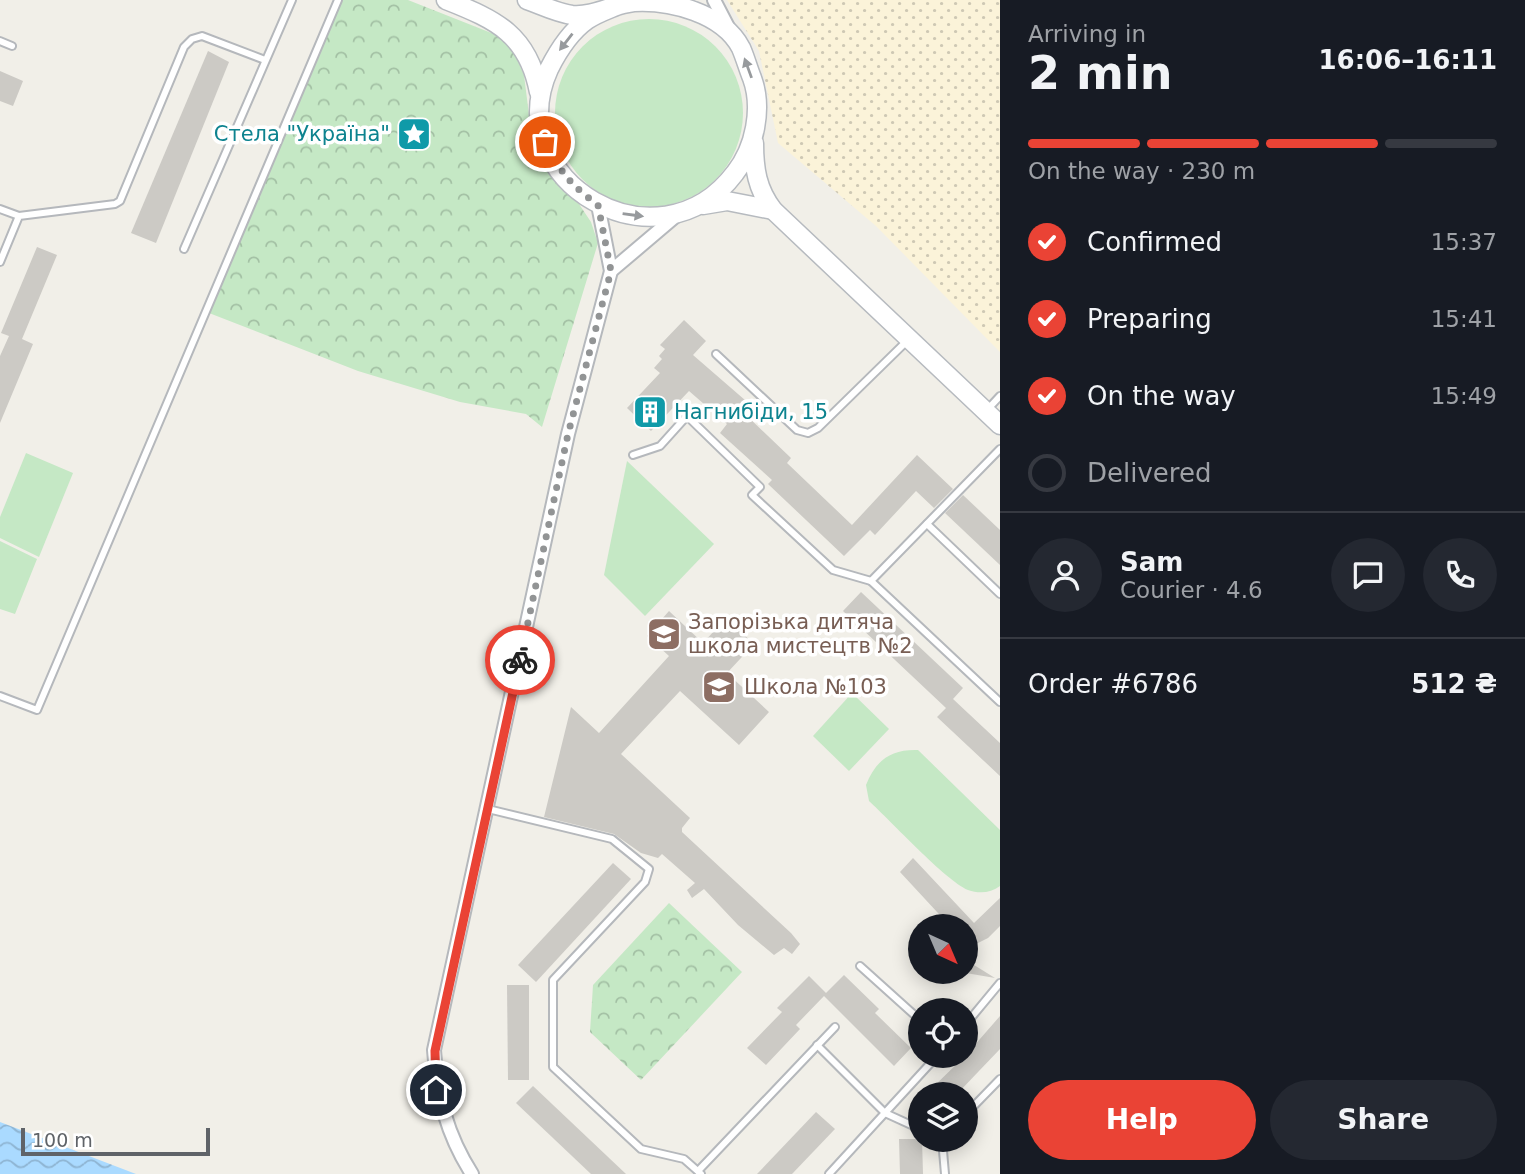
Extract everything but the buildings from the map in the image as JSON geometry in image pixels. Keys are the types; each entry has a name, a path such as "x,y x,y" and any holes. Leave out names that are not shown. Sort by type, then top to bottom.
{"street":[{"path":"446,0 479,13 505,29 523,46 535,70 545,142 557,168 575,189 598,205 625,215 652,217 727,201 773,209"},
{"path":"527,0 573,15 628,2 656,1 678,5 714,20 733,37"},
{"path":"714,0 740,47 753,82 757,105 754,132 755,170 762,195 773,209 1000,425"},
{"path":"540,99 555,55 573,33 588,19 628,2"},
{"path":"611,271 680,213 702,203 721,189 737,172 754,132"},
{"path":"472,1174 450,1134 436,1090 435,1051 568,434 611,271 598,205"}],"lane":[{"path":"184,249 292,0"},
{"path":"0,696 37,710 338,0"},
{"path":"0,209 19,216 120,201 184,47 192,39 202,36 265,60"},
{"path":"0,41 12,47"},
{"path":"0,262 19,216"},
{"path":"716,354 796,430 808,433 818,428 910,338"},
{"path":"985,411 1000,396"},
{"path":"633,455 660,446 687,416 760,487 752,495 833,570 871,581 1000,702"},
{"path":"871,581 1000,449"},
{"path":"927,524 1000,594"},
{"path":"488,809 612,839 649,869 645,882 553,980 553,1067 641,1149 684,1158 699,1173 835,1027"},
{"path":"860,965 908,1009"},
{"path":"978,1010 1000,983"},
{"path":"817,1045 885,1113 908,1124"},
{"path":"829,1174 926,1068"},
{"path":"978,1102 1000,1079"},
{"path":"943,1152 945,1174"}],"green space":[{"path":"342,0 408,0 499,36 514,52 524,75 532,139 543,165 561,189 579,204 591,222 598,243 542,427 526,414 460,402 358,371 209,313 309,70"},
{"path":"649,19 685,26 716,46 736,77 743,113 736,149 716,180 685,200 649,207 613,200 582,180 562,149 555,113 562,77 582,46 613,26"},
{"path":"26,453 73,473 39,557 0,538 0,517"},
{"path":"627,461 714,544 645,616 604,575"},
{"path":"0,541 37,559 15,614 0,609"},
{"path":"852,693 889,729 849,771 813,736"},
{"path":"918,750 1000,830 1000,886 989,891 976,892 958,884 932,863 869,801 866,785 880,763 892,754"},
{"path":"669,903 742,972 641,1080 590,1032 593,985"}],"sand":[{"path":"727,0 1000,0 1000,352 876,226 778,143 759,51"}],"water":[{"path":"0,1122 136,1174 0,1174"}],"way so far":[{"path":"520,660 568,434 611,271 598,205 575,189 557,168 545,142"}],"place":[{"name":"Стела \"Україна\"","path":"414,134"},
{"name":"Нагнибіди, 15","path":"650,412"},
{"name":"Запорізька дитяча школа мистецтв №2","path":"664,634"},
{"name":"Школа №103","path":"719,687"}],"route":[{"path":"436,1090 435,1051 520,660"}]}
